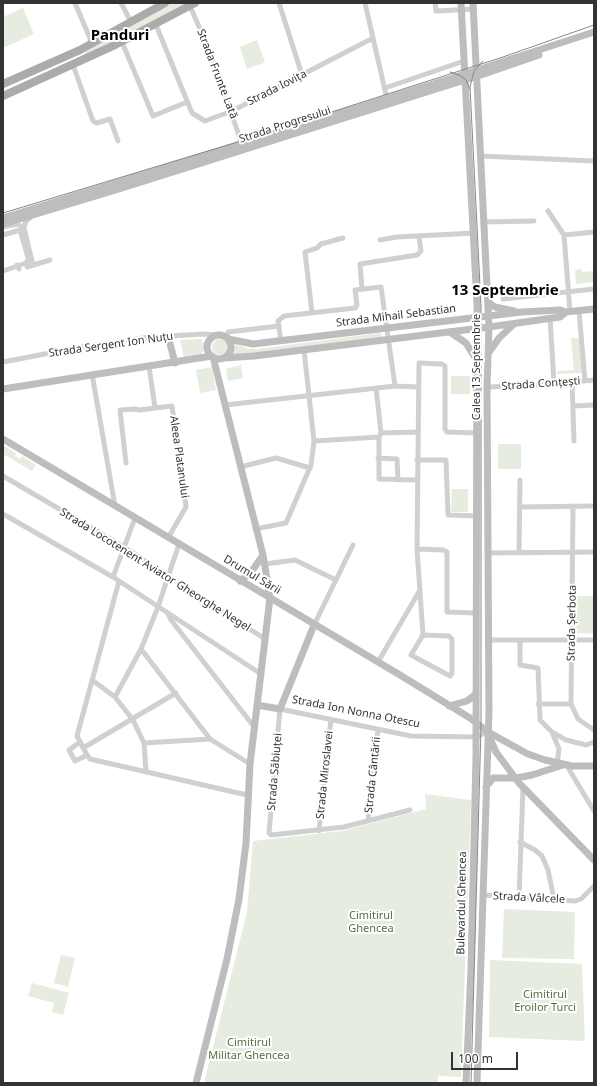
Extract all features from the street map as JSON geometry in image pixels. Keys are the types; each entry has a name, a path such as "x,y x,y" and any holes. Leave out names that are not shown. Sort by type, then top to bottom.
{"main road":[{"path":"3,84 80,50 163,4"},
{"path":"3,96 122,42 193,4"},
{"name":"Calea 13 Septembrie","path":"461,6 474,233 476,317 476,723"},
{"name":"Calea 13 Septembrie","path":"474,6 483,222 489,316 487,388 488,732"},
{"name":"Strada Progresului","path":"3,218 69,201 243,147 465,77 558,43 594,32"},
{"path":"80,50 84,60"},
{"name":"Strada Progresului","path":"3,224 33,215 69,201"},
{"path":"488,302 498,308 522,312"},
{"name":"Strada Mihail Sebastian","path":"228,339 250,344 522,312 560,310 568,312 594,309"},
{"name":"Strada Mihail Sebastian","path":"3,389 92,374 217,357 304,350 489,327 560,317 568,312"},
{"path":"489,353 507,329 519,322"},
{"name":"Strada Mihail Sebastian","path":"450,332 466,343 476,359"},
{"path":"219,335 228,339 231,350 217,357 209,352 208,344 212,338 219,335"},
{"path":"168,336 175,363"},
{"path":"196,1083 236,918 246,843 247,795 250,764 270,598 263,555 255,529 215,366 217,357"},
{"name":"Drumul Sării","path":"3,439 378,662 488,732 528,754 563,765"},
{"path":"240,581 252,571 263,555"},
{"path":"280,709 314,625"},
{"path":"449,706 467,701 476,694"},
{"name":"Strada Ion Nonna Otescu","path":"257,705 280,709"},
{"name":"Bulevardul Ghencea","path":"466,1083 471,965 476,723"},
{"path":"488,732 496,752 523,787 594,860"},
{"name":"Bulevardul Ghencea","path":"477,1083 488,732"},
{"path":"486,787 493,778 516,778 538,774 563,765 594,766"},
{"path":"471,965 481,965"}],"street":[{"path":"75,3 92,43"},
{"path":"121,3 130,22"},
{"path":"279,3 302,75"},
{"path":"365,3 388,101"},
{"path":"435,3 436,11 461,6 474,6"},
{"name":"Strada Frunte Lată","path":"193,4 232,111 243,147"},
{"path":"122,42 153,116 187,102 156,25"},
{"name":"Strada Iovița","path":"187,102 192,113 205,121 232,111 373,38"},
{"path":"385,88 464,61"},
{"path":"73,65 94,121 99,122 110,119 118,141"},
{"path":"480,156 594,160"},
{"path":"548,211 564,235 568,312"},
{"path":"3,270 32,261 24,228 26,221 33,215"},
{"path":"483,222 534,221"},
{"path":"3,227 17,224 24,228"},
{"path":"3,235 20,230 29,261 3,274"},
{"path":"564,235 594,232"},
{"path":"380,240 397,237 474,233"},
{"path":"362,289 360,264 417,255 421,252 419,237"},
{"path":"312,313 305,252 317,248 321,244 343,238"},
{"path":"3,270 50,260"},
{"path":"281,341 278,321 284,316 355,308 358,306 355,290 381,287 395,386"},
{"path":"503,299 594,289"},
{"path":"579,311 585,381"},
{"path":"550,318 554,383"},
{"path":"228,339 228,332 279,326"},
{"name":"Strada Sergent Ion Nuțu","path":"3,362 76,348 168,336 204,334 219,335"},
{"path":"255,529 286,523 311,466 314,441 304,350"},
{"path":"423,635 449,636 452,639 451,675 448,676 411,656 423,635 417,549 417,432 419,363 444,364 446,376 445,429 450,433 477,433"},
{"name":"Aleea Platanului","path":"149,366 155,408 172,406 186,507 168,538"},
{"path":"92,374 115,506"},
{"name":"Strada Conțești","path":"487,388 541,386 554,383 594,380"},
{"path":"572,382 574,441"},
{"path":"225,405 395,386 418,387"},
{"path":"376,388 380,435 378,458 379,478 417,480"},
{"path":"573,406 594,405"},
{"path":"126,464 120,410 155,408"},
{"path":"314,441 417,432"},
{"path":"240,468 276,458 311,466"},
{"path":"378,458 397,459 398,480"},
{"path":"417,460 446,460 448,515 477,516"},
{"name":"Strada Locotenent Aviator Gheorghe Negel","path":"3,476 124,547 265,640"},
{"path":"519,553 520,480"},
{"path":"520,506 594,506"},
{"name":"Strada Șerbota","path":"571,704 573,506"},
{"path":"3,514 113,577 261,674"},
{"path":"113,577 135,518"},
{"path":"116,697 141,649 158,607 179,544"},
{"path":"314,625 353,545"},
{"path":"417,549 444,550 447,552 447,612 476,613"},
{"path":"488,554 594,552"},
{"path":"265,564 295,560 336,580"},
{"path":"119,581 77,736 87,755 90,759 247,795"},
{"path":"378,662 420,590"},
{"path":"168,614 171,620 255,728"},
{"path":"488,640 594,640"},
{"path":"520,640 520,665 538,668 538,704 540,720 552,732 576,744 586,745 594,742"},
{"path":"141,649 210,739 250,764"},
{"path":"92,680 116,697 133,720 144,743 146,771"},
{"path":"83,748 133,720 176,693"},
{"path":"538,704 571,704 578,719 594,730"},
{"name":"Strada Ion Nonna Otescu","path":"280,709 411,736 476,737"},
{"name":"Strada Săbiuței","path":"280,709 269,833 271,835 319,830"},
{"name":"Strada Miroslavei","path":"319,830 331,719"},
{"name":"Strada Cântării","path":"368,821 378,730"},
{"path":"476,737 488,732"},
{"path":"552,732 559,749 563,765 594,811"},
{"path":"144,743 210,739"},
{"path":"80,742 69,750 75,761 87,755"},
{"path":"519,897 523,787"},
{"path":"319,830 344,828 410,810"},
{"path":"520,842 535,850 542,856 548,870 554,899"},
{"name":"Strada Vâlcele","path":"483,895 578,900 594,886"}],"green space":[{"path":"172,3 189,3 98,51 84,55 86,51"},
{"path":"23,8 34,34 3,48 3,17"},
{"path":"257,40 265,62 247,69 240,47"},
{"path":"582,269 582,272 594,271 594,282 576,284 575,270"},
{"path":"380,333 382,335 380,337 233,356 232,354 235,344 249,349 257,349"},
{"path":"571,338 580,338 583,373 557,374 557,371 574,370"},
{"path":"201,339 204,343 204,349 201,355 184,358 180,340"},
{"path":"217,339 223,339 228,344 226,353 223,355 217,355 212,350 212,344"},
{"path":"241,365 243,378 228,381 226,369"},
{"path":"212,367 216,390 200,393 196,370"},
{"path":"451,376 470,376 470,394 451,394"},
{"path":"498,444 521,444 521,469 498,469"},
{"path":"3,445 16,453 15,456 20,459 22,456 36,465 32,471 3,454"},
{"path":"452,489 468,489 468,512 451,512"},
{"path":"576,596 594,596 594,634 576,633"},
{"name":"Cimitirul Ghencea","path":"425,794 471,800 461,1077 438,1076 438,1083 204,1083 247,912 253,841 342,831 426,809"},
{"path":"504,909 575,912 574,959 502,958"},
{"path":"61,955 75,958 68,987 54,983"},
{"name":"Cimitirul Eroilor Turci","path":"490,960 582,964 585,1041 489,1037"},
{"path":"32,983 69,993 63,1015 52,1012 54,1003 28,996"}],"tram line":[{"path":"3,213 241,141 503,57 594,25"},
{"path":"471,1083 481,727 481,306 470,87 474,71 483,61"},
{"path":"450,72 459,75 466,80 470,89"}],"district":[{"name":"Panduri","path":"120,36"},
{"name":"13 Septembrie","path":"505,291"}],"park label":[{"name":"Cimitirul Militar Ghencea","path":"249,1049"}]}
